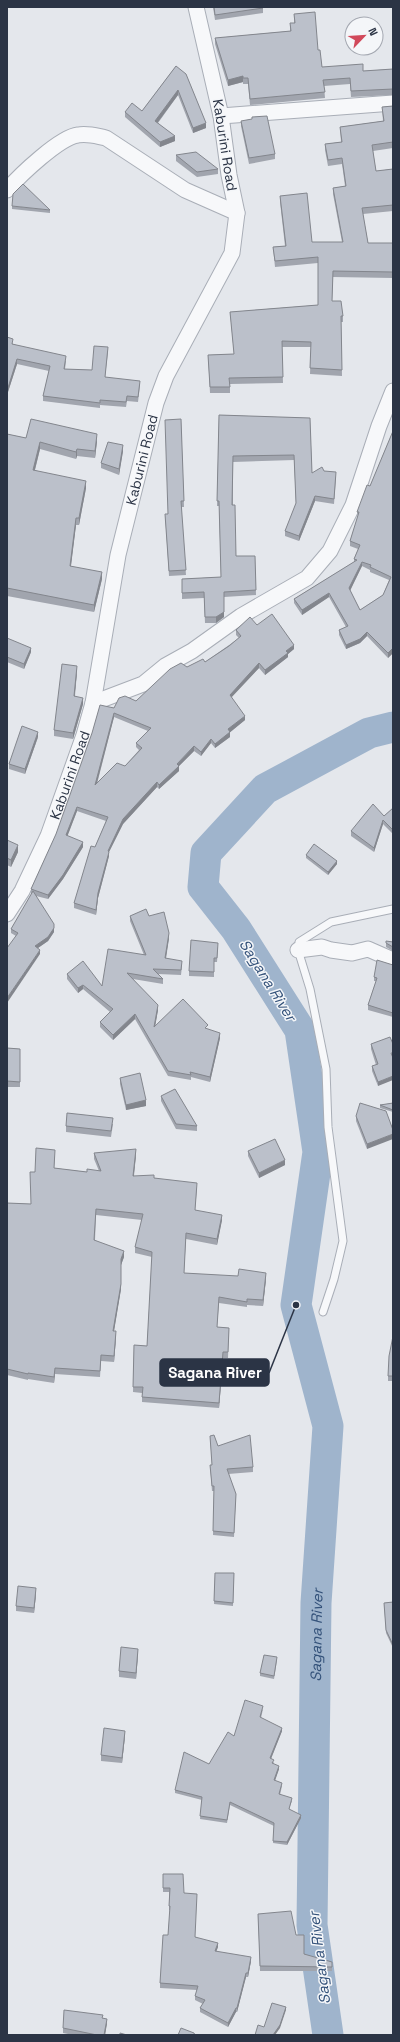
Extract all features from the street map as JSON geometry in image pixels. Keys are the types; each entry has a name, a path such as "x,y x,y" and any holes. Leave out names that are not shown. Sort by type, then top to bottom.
{"street":[{"name":"Kaburini Road","path":"7,914 22,891 48,836 84,735 93,702 118,555 156,403 166,376 232,253 237,214 229,174 221,116 196,7"},
{"path":"221,116 393,103"},
{"path":"7,190 58,143 76,135 90,134 106,138 185,190 237,214"},
{"path":"93,702 143,684 165,666 192,652 242,616 307,578 330,551 352,505 379,426 393,391"},
{"path":"298,950 322,947 352,953 368,949 393,960"}],"lane":[{"path":"323,1312 334,1279 343,1241 328,1127 326,1070 310,989 298,950 299,942 330,922 393,909"}],"building":[{"path":"214,7 263,7 263,8 215,15"},
{"path":"315,12 318,50 320,50 322,67 363,64 363,71 393,69 393,89 351,91 350,78 323,80 325,92 250,99 248,78 243,78 243,76 228,80 215,38 291,31 290,23 295,23 294,14"},
{"path":"176,66 186,74 206,123 193,128 178,90 155,121 175,136 160,142 125,112 132,103 142,111"},
{"path":"393,106 393,142 372,145 376,171 393,169 393,205 362,208 368,243 393,243 393,272 333,271 332,301 341,301 343,316 341,316 342,370 310,368 311,342 282,341 283,377 229,378 230,387 210,387 208,355 234,354 230,312 318,305 318,257 275,261 273,247 286,246 280,196 307,193 312,242 343,242 333,188 346,186 342,158 328,160 325,144 342,142 340,127 384,121 382,107"},
{"path":"267,116 275,154 249,158 241,121 252,119 252,117"},
{"path":"196,152 218,169 197,172 176,155"},
{"path":"23,184 50,210 12,206 13,194"},
{"path":"7,337 13,339 12,344 66,356 64,369 92,370 94,346 108,347 105,377 140,381 138,397 127,396 126,402 100,400 100,403 43,396 50,366 17,359 7,391"},
{"path":"219,415 310,418 312,473 322,467 324,471 336,472 334,499 315,496 299,536 285,531 296,503 294,455 233,456 232,505 235,505 236,556 255,556 256,590 224,592 224,612 216,617 205,617 204,592 182,593 182,579 221,577 219,501 217,501"},
{"path":"31,419 97,434 95,451 77,449 76,452 40,442 33,470 86,481 79,518 76,518 70,566 102,572 94,605 7,588 7,434 26,438"},
{"path":"181,419 184,501 181,501 186,570 169,571 165,514 168,514 165,420"},
{"path":"393,431 393,648 388,653 367,632 360,639 346,645 339,630 348,626 329,593 302,610 294,599 357,560 354,559 360,545 350,541 359,512 357,512 367,485 370,486","holes":["362,562 371,565 370,567 391,577 383,595 360,610 349,588"]},
{"path":"108,442 123,445 119,469 101,463"},
{"path":"272,614 294,645 286,651 288,653 265,670 259,663 230,695 245,716 228,729 230,732 215,744 211,739 201,752 194,746 177,764 179,766 159,785 157,782 123,819 108,851 109,852 98,893 96,910 74,903 91,846 95,847 108,817 77,807 66,835 83,842 63,875 48,895 31,889 56,834 92,733 100,705 114,708 119,698 125,696 136,701 170,669 181,663 187,667 203,659 205,662 229,646 241,636 236,630 250,617 257,625","holes":["114,713 151,728 136,743 142,748 125,766 117,763 95,785"]},
{"path":"7,638 31,648 24,664 7,657"},
{"path":"62,664 77,666 74,696 83,698 73,733 54,730"},
{"path":"22,726 38,732 25,769 9,764"},
{"path":"373,804 384,816 393,808 393,830 383,820 374,848 351,831"},
{"path":"7,840 18,845 11,860 7,858"},
{"path":"314,844 337,861 328,872 306,855"},
{"path":"33,891 54,924 54,928 48,937 35,946 40,950 7,998 7,948 18,933 11,929"},
{"path":"146,909 149,916 164,912 169,933 165,958 182,961 181,970 153,969 163,979 127,973 158,1005 154,1027 183,999 208,1025 205,1028 220,1033 210,1077 190,1072 191,1075 168,1071 135,1014 113,1035 100,1022 113,1009 83,985 78,988 67,974 83,961 102,986 108,949 146,955 130,916"},
{"path":"191,940 218,943 217,958 214,958 214,972 189,971"},
{"path":"386,941 393,942 393,947 386,943"},
{"path":"377,960 393,965 393,1013 368,1005 377,978 374,977"},
{"path":"390,1037 393,1044 393,1053 391,1053 393,1058 393,1076 378,1082 372,1066 378,1064 371,1044"},
{"path":"7,1048 20,1049 20,1082 7,1081"},
{"path":"140,1073 146,1100 126,1105 120,1078"},
{"path":"175,1089 197,1126 176,1124 161,1096"},
{"path":"360,1103 386,1111 393,1134 367,1144 356,1116"},
{"path":"393,1103 393,1110 380,1105"},
{"path":"67,1113 113,1118 111,1131 66,1126"},
{"path":"275,1139 285,1160 259,1173 248,1151"},
{"path":"36,1148 55,1150 54,1168 87,1172 87,1169 101,1171 94,1153 136,1149 133,1176 154,1175 154,1178 197,1183 195,1210 222,1215 217,1239 186,1233 184,1273 238,1276 239,1269 266,1273 263,1300 247,1299 247,1302 219,1297 217,1327 229,1328 228,1352 223,1352 219,1403 142,1397 143,1387 133,1387 134,1345 147,1346 152,1252 135,1247 143,1214 96,1209 94,1240 124,1251 121,1259 121,1284 113,1331 116,1331 114,1356 101,1355 100,1371 55,1368 54,1377 28,1374 7,1369 7,1203 31,1204 30,1172 35,1172"},
{"path":"393,1336 393,1376 388,1376 389,1356"},
{"path":"214,1435 218,1446 250,1435 253,1467 227,1469 236,1494 234,1533 213,1531 214,1486 212,1486 210,1465 212,1465 210,1436"},
{"path":"215,1573 234,1573 233,1603 214,1601"},
{"path":"18,1586 36,1588 34,1608 16,1606"},
{"path":"393,1602 393,1645 386,1630 384,1603"},
{"path":"121,1647 138,1649 136,1673 119,1671"},
{"path":"264,1655 277,1657 274,1676 260,1673"},
{"path":"245,1700 263,1706 260,1717 282,1728 270,1758 274,1760 272,1763 279,1766 274,1780 282,1783 279,1794 292,1798 289,1809 301,1815 287,1842 273,1841 274,1823 230,1802 227,1820 200,1816 202,1797 175,1790 184,1752 209,1764 228,1732 234,1736"},
{"path":"104,1728 125,1731 122,1758 101,1755"},
{"path":"163,1874 183,1874 184,1893 197,1894 195,1937 218,1943 215,1951 251,1957 248,1973 246,1973 237,2008 228,2023 200,2008 205,2000 195,1996 198,1986 160,1983 163,1935 168,1935 170,1906 170,1888 163,1888"},
{"path":"291,1911 296,1935 304,1935 304,1954 332,1962 332,1967 260,1966 258,1914"},
{"path":"272,2003 286,2007 280,2025 273,2035 255,2035 258,2025 264,2027"},
{"path":"64,2010 103,2015 102,2018 107,2019 104,2035 63,2028"},
{"path":"181,2028 194,2033 195,2035 178,2035"}],"waterway":[{"name":"Sagana River","path":"328,2035 312,1925 316,1603 328,1426 296,1305 318,1152 300,1030 236,929 203,887 206,853 265,789 369,733 393,727"}],"place":[{"name":"Sagana River","path":"296,1305"}]}
